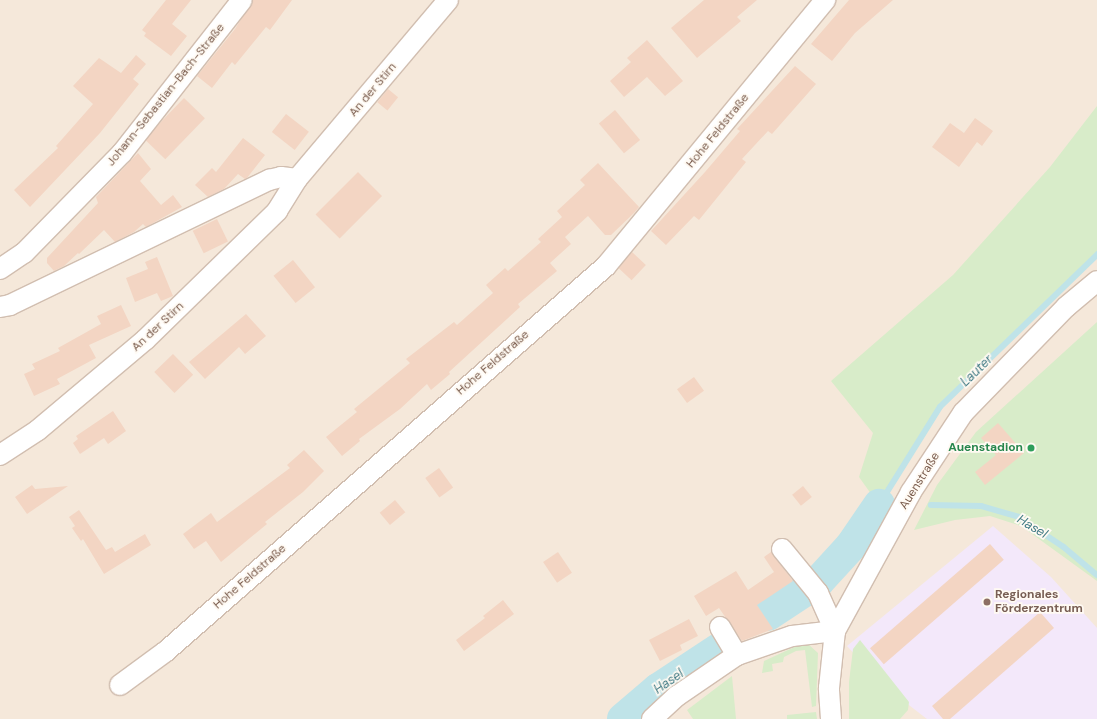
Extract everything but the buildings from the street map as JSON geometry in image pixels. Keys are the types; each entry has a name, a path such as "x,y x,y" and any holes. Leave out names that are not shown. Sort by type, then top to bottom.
{"street":[{"name":"Johann-Sebastian-Bach-Straße","path":"0,269 24,253 122,153 242,0"},
{"name":"An der Stirn","path":"0,456 38,430 145,340 277,211 297,179 448,0"},
{"name":"Hohe Feldstraße","path":"120,685 165,652 606,266 825,0"},
{"path":"0,307 16,302 269,180 282,177 297,179"},
{"name":"Auenstraße","path":"835,631 911,492 963,413 1066,307 1097,281"},
{"path":"782,549 813,587 835,631 829,688 832,719"},
{"path":"720,627 737,655"},
{"path":"652,719 677,696 737,655 792,636 835,631"}],"shaded area":[{"path":"0,0 1097,0 1097,719 0,719"},
{"name":"Regionales Förderzentrum","path":"993,526 1051,577 1097,628 1097,719 927,719 883,685 847,646"}],"green space":[{"path":"1097,106 1097,255 940,407 879,505 859,477 873,433 831,381 953,275 1050,167"},
{"name":"Auenstadion","path":"1097,322 1097,581 1021,526 990,516 955,520 914,530 937,485 976,432"},
{"path":"860,640 909,702 908,710 900,719 849,719 849,682 853,649"},
{"path":"801,644 808,644 818,653 816,706 812,707 805,650 796,651 784,657 783,662 772,664 773,671 762,673 764,661"},
{"path":"732,676 736,719 693,719 687,710"},
{"path":"816,712 817,719 787,719 787,715"}],"waterway":[{"name":"Lauter","path":"879,505 940,407 1097,255"},
{"name":"Hasel","path":"768,615 818,582 851,546 879,505"},
{"name":"Hasel","path":"931,505 981,506 1019,517 1064,547 1097,575"},
{"name":"Hasel","path":"623,719 658,689 719,649"}],"place":[{"name":"Auenstadion","path":"1031,448"},
{"name":"Regionales Förderzentrum","path":"987,602"}]}
